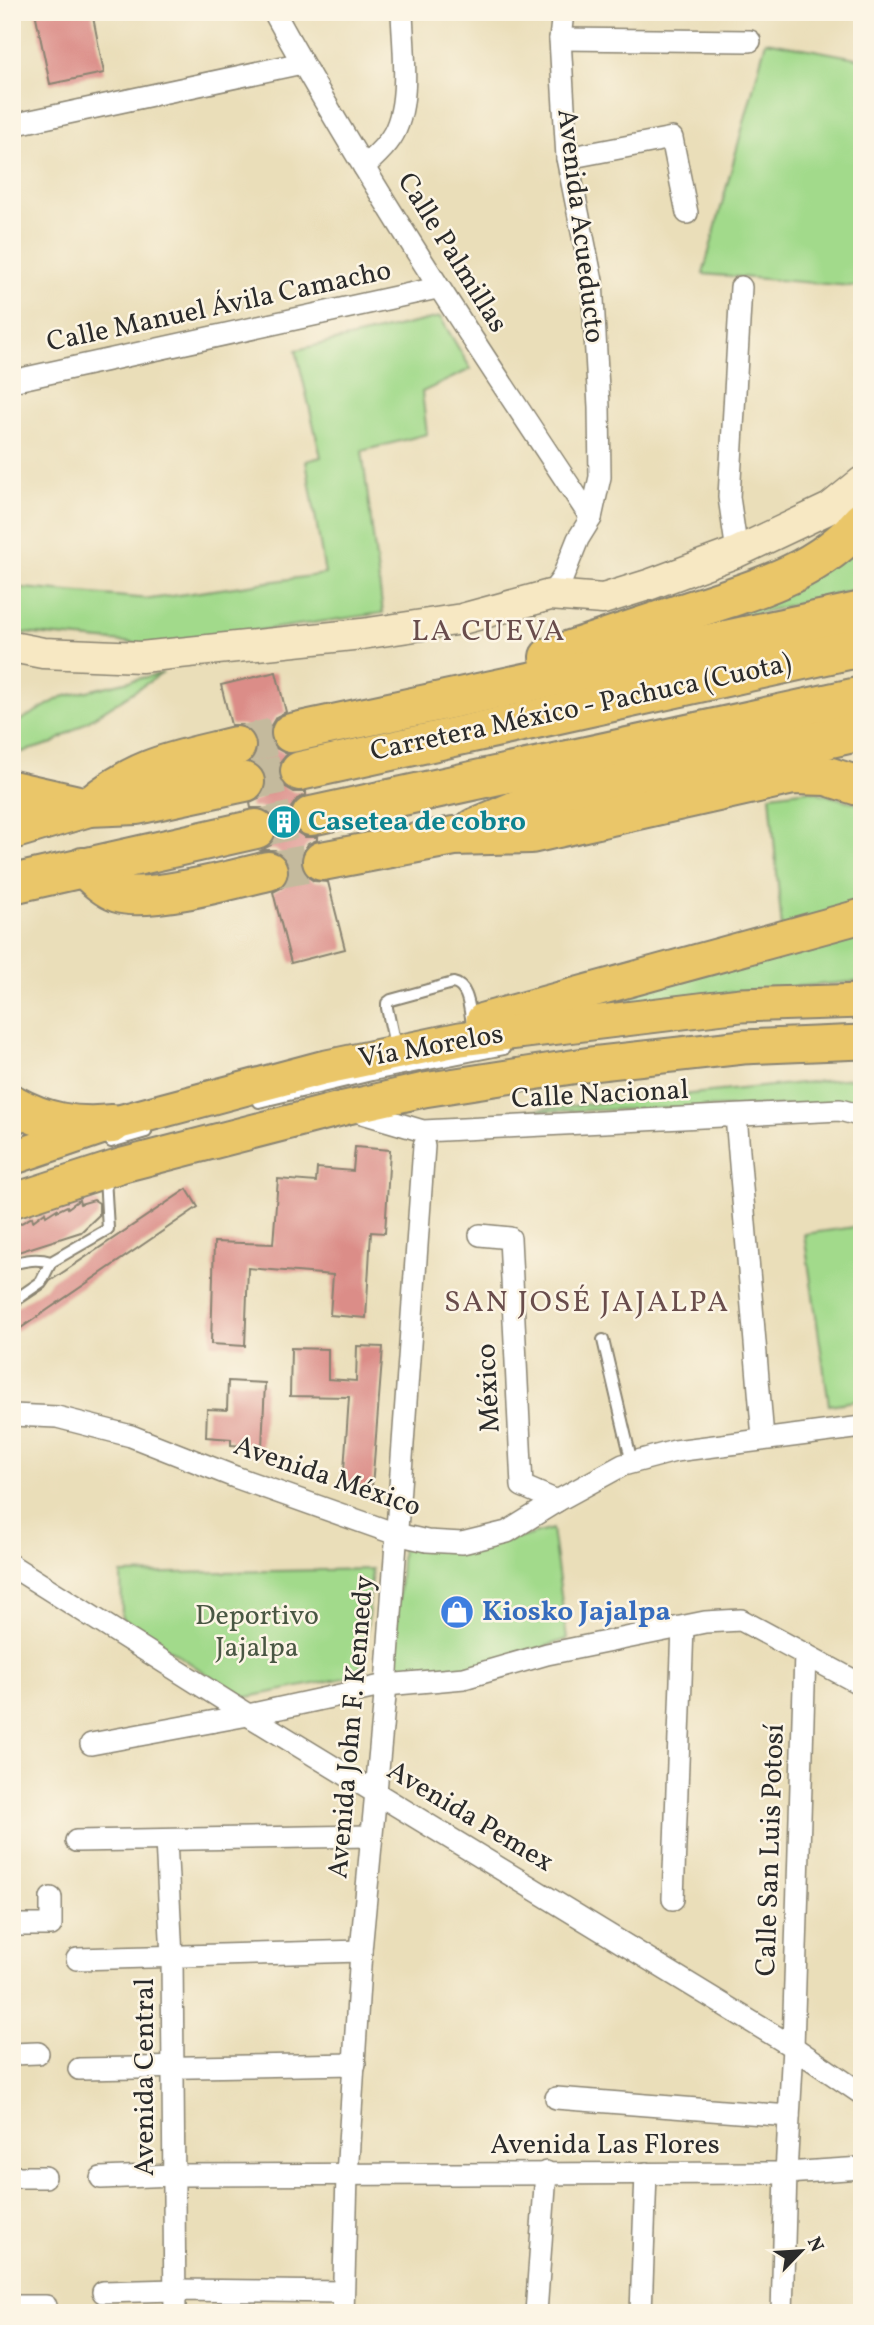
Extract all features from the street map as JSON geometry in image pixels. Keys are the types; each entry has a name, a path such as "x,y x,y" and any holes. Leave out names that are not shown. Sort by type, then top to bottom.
{"highway":[{"path":"469,696 489,682 527,664 752,590 789,575 831,550 862,521"},
{"path":"291,733 862,611"},
{"name":"Carretera México - Pachuca (Cuota)","path":"300,771 862,647"},
{"name":"Carretera México - Pachuca (Cuota)","path":"312,816 862,695"},
{"path":"454,836 526,806 862,731"},
{"path":"12,830 89,807 124,780 160,764 241,764"},
{"path":"322,861 454,836 531,834 793,775 827,776 862,787"},
{"path":"12,790 89,807"},
{"path":"12,884 256,829"},
{"path":"83,867 107,887 118,893 132,895 198,888 268,872"},
{"path":"12,911 83,867"},
{"path":"12,1104 57,1123 93,1126 103,1147"}],"main road":[{"path":"407,1050 472,1023 862,916"},
{"name":"Vía Morelos","path":"12,1201 103,1147 322,1068 460,1039 741,1005 862,1001"},
{"name":"Vía Morelos","path":"12,1158 103,1147 344,1108 424,1090 592,1064 743,1047 862,1042"}],"street":[{"path":"364,167 391,138 401,117 404,96 402,12"},
{"name":"Avenida Acueducto","path":"550,595 562,579 578,539 592,518 600,477 592,281 567,158 560,39 563,12"},
{"name":"Calle Palmillas","path":"285,17 302,63 437,288 592,518"},
{"path":"560,39 750,41"},
{"path":"12,125 302,63"},
{"path":"567,158 672,138 687,213"},
{"path":"737,552 729,497 741,287"},
{"name":"Calle Manuel Ávila Camacho","path":"12,381 437,288"},
{"path":"12,647 43,653 141,657 362,634 450,621 550,595 603,599 737,552 830,508 862,482"},
{"name":"Calle Nacional","path":"344,1108 424,1132 840,1110 862,1116"},
{"path":"736,1116 763,1438"},
{"name":"Avenida John F. Kennedy","path":"343,2302 347,2176 361,1951 386,1685 424,1146"},
{"name":"México","path":"480,1235 510,1238 522,1486 557,1501"},
{"name":"Avenida México","path":"12,1415 57,1417 131,1436 235,1477 396,1534 427,1541 462,1543 507,1532 623,1465 675,1451 862,1427"},
{"name":"Avenida Pemex","path":"12,1566 248,1714 793,2047 862,2094"},
{"path":"90,1744 386,1685 464,1678 547,1654 705,1622 741,1620 862,1685"},
{"path":"674,1899 683,1627"},
{"name":"Calle San Luis Potosí","path":"782,2313 805,1654"},
{"path":"76,1841 371,1836"},
{"name":"Avenida Central","path":"166,1840 172,1957 175,2313"},
{"path":"12,1925 51,1925 51,1898"},
{"path":"77,1959 361,1951"},
{"path":"12,2054 38,2053"},
{"path":"79,2069 355,2064"},
{"path":"556,2098 789,2116"},
{"name":"Avenida Las Flores","path":"101,2178 546,2172 786,2173 862,2168"},
{"path":"536,2313 546,2172"},
{"path":"641,2313 646,2173"},
{"path":"12,2177 45,2177"},
{"path":"103,2292 175,2290 343,2302"},
{"path":"12,2306 46,2306"}],"lane":[{"path":"407,1050 387,1008 387,1003 391,1000 453,983 460,984 464,989 472,1023"},
{"path":"281,1112 411,1082 586,1053 740,1036 862,1031"},
{"path":"249,1104 372,1075 515,1047"},
{"path":"12,1302 41,1282 51,1262 108,1229 103,1147 158,1129"},
{"path":"12,1264 27,1259 51,1262"},
{"path":"603,1339 632,1463"}],"green space":[{"path":"766,41 862,59 862,287 703,274"},
{"path":"440,317 471,369 422,392 427,434 362,451 383,613 158,645 12,632 12,587 150,599 325,574 306,461 321,457 296,350"},
{"path":"862,542 862,588 688,630"},
{"path":"163,673 53,743 12,755 12,725 62,697"},
{"path":"809,790 862,805 862,899 782,930 770,795"},
{"path":"862,933 862,981 667,998 519,1021"},
{"path":"862,1077 862,1104 510,1112"},
{"path":"862,1226 862,1400 829,1405 804,1234"},
{"path":"552,1529 567,1639 503,1661 460,1671 416,1675 394,1673 402,1544 508,1541"},
{"name":"Deportivo Jajalpa","path":"372,1569 364,1664 357,1669 355,1676 243,1698 122,1618 121,1574"}],"building":[{"path":"35,12 92,12 104,73 50,84"},
{"name":"Casetea de cobro","path":"276,672 286,712 276,717 270,727 270,738 274,747 287,754 279,764 279,776 284,786 294,792 306,792 290,809 290,821 295,831 305,837 317,837 302,853 301,866 305,875 314,881 328,882 345,949 291,963 273,892 283,887 289,878 289,865 283,855 275,850 262,850 271,845 277,836 277,824 272,814 262,808 251,808 250,803 259,799 266,789 266,777 261,767 252,761 257,753 257,742 252,732 243,725 231,725 221,685"},
{"path":"355,1147 390,1150 385,1233 371,1232 366,1318 330,1315 333,1275 248,1268 245,1346 211,1344 214,1242 273,1244 278,1179 316,1182 317,1168 353,1171"},
{"path":"187,1189 198,1207 12,1334 12,1310 45,1288 50,1281"},
{"path":"79,1200 80,1204 94,1200 99,1203 99,1215 81,1232 12,1254 12,1228 32,1217 33,1221 45,1212 46,1216 57,1209 68,1208"},
{"path":"357,1346 383,1347 372,1487 343,1485 349,1397 290,1396 291,1348 328,1349 328,1379 356,1381"},
{"path":"228,1381 265,1383 262,1447 231,1445 231,1439 206,1437 207,1409 227,1410"},
{"path":"452,1601 464,1602 469,1614 461,1623 449,1622 445,1611"}],"tunnel":[{"path":"236,746 291,733"},
{"path":"245,782 300,771"},
{"path":"256,829 311,816"},
{"path":"268,871 322,861"}],"place":[{"name":"Casetea de cobro","path":"284,822"},
{"name":"Kiosko Jajalpa","path":"457,1612"}],"district":[{"name":"LA CUEVA","path":"489,632"},
{"name":"SAN JOSÉ JAJALPA","path":"587,1303"}]}
